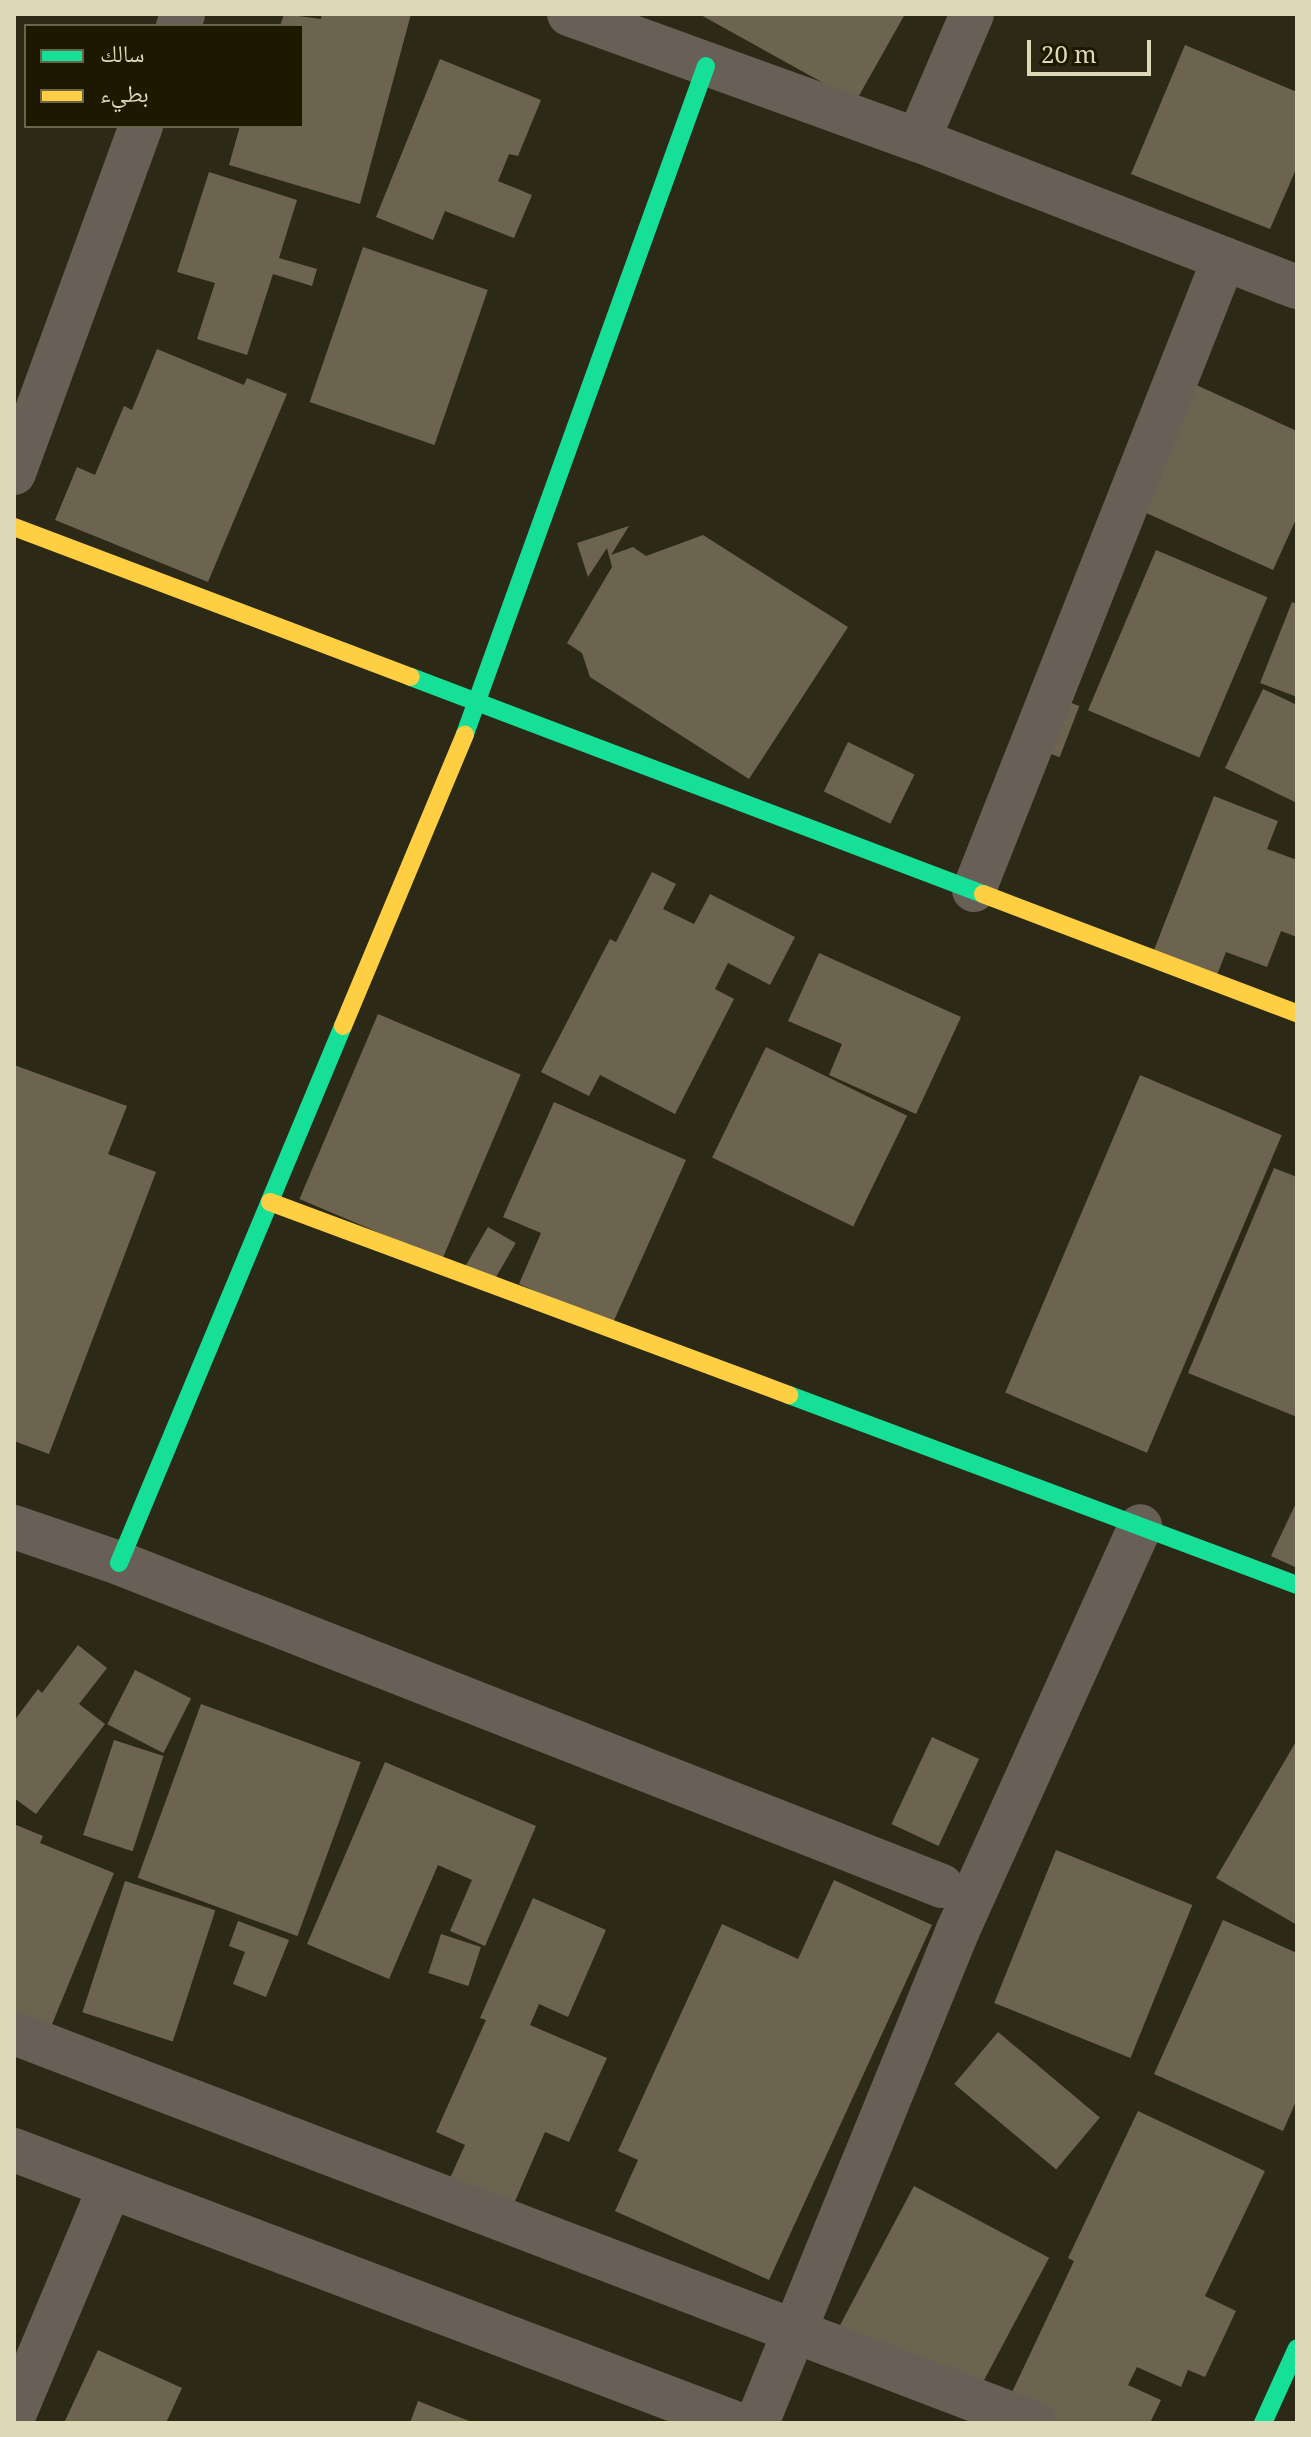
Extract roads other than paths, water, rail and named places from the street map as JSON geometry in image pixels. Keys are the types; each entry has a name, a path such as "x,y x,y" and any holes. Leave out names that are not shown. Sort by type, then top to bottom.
{"street":[{"path":"569,14 918,140 1297,287"},
{"path":"918,140 972,14"},
{"path":"119,1563 478,702 706,66"},
{"path":"14,470 140,128"},
{"path":"974,890 1224,259"},
{"path":"14,527 1297,1013"},
{"path":"270,1202 1297,1585"},
{"path":"757,2423 958,1930 1140,1526"},
{"path":"14,1527 119,1563 942,1886"},
{"path":"14,2033 1035,2423"},
{"path":"14,2150 735,2423"},
{"path":"14,2415 110,2187"},
{"path":"1263,2423 1297,2348"}]}
